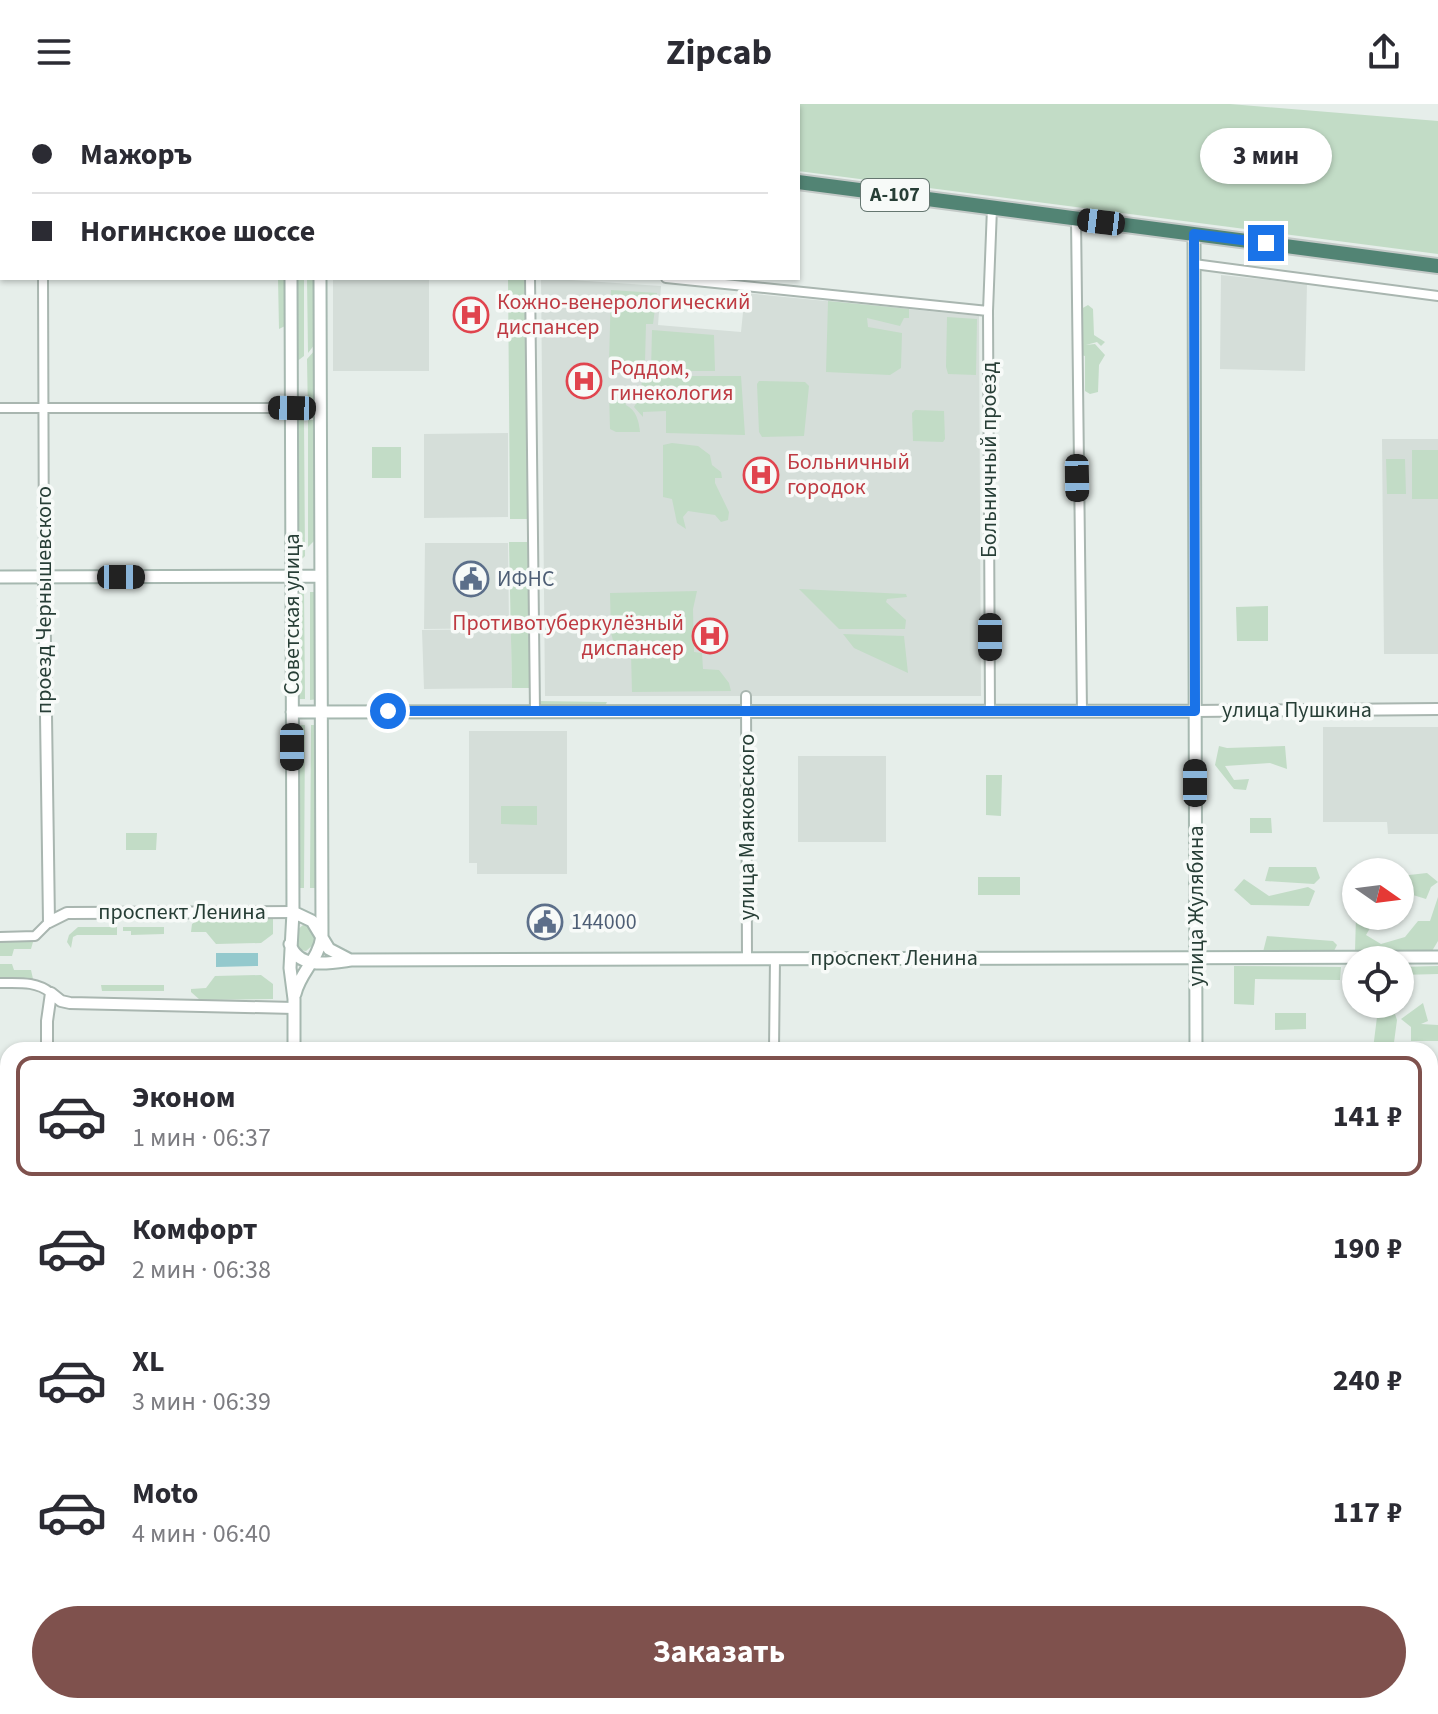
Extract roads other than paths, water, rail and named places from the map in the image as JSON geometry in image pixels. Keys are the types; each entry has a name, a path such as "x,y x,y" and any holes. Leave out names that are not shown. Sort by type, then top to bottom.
{"highway":[{"name":"А-107","path":"800,182 1438,266"}],"main road":[{"name":"улица Жулябина","path":"1194,234 1196,1042"},
{"name":"Советская улица","path":"291,280 293,912 290,944 294,1042"},
{"name":"Советская улица","path":"320,280 322,936"},
{"path":"0,577 321,576"},
{"name":"улица Пушкина","path":"292,712 1195,711"},
{"name":"проспект Ленина","path":"293,912 312,921"},
{"path":"292,926 303,920 312,921 329,949 351,960"},
{"path":"312,962 322,936"},
{"name":"проспект Ленина","path":"290,944 299,959 312,962 1438,957"},
{"name":"Советская улица","path":"294,1003 300,980 312,962"}],"street":[{"name":"Больничный проезд","path":"990,711 988,311 992,208"},
{"path":"1076,219 1082,711"},
{"path":"1194,264 1438,296"},
{"name":"проезд Чернышевского","path":"43,280 49,922"},
{"path":"530,280 535,711"},
{"path":"686,280 988,311"},
{"path":"0,408 292,408"},
{"name":"улица Маяковского","path":"746,696 747,959"},
{"name":"улица Пушкина","path":"1195,711 1438,709"},
{"name":"проспект Ленина","path":"0,937 35,936 49,922 67,913 293,912"},
{"path":"774,1042 775,958"},
{"path":"0,983 40,985 61,1001 70,1003 294,1003"},
{"path":"47,1042 51,993"}],"water":[{"path":"216,953 258,953 258,966 216,967"}],"place":[{"name":"Кожно-венерологический диспансер","path":"471,315"},
{"name":"Роддом, гинекология","path":"584,381"},
{"name":"Больничный городок","path":"761,475"},
{"name":"ИФНС","path":"471,579"},
{"name":"Противотуберкулёзный диспансер","path":"710,636"},
{"name":"144000","path":"545,922"}]}
